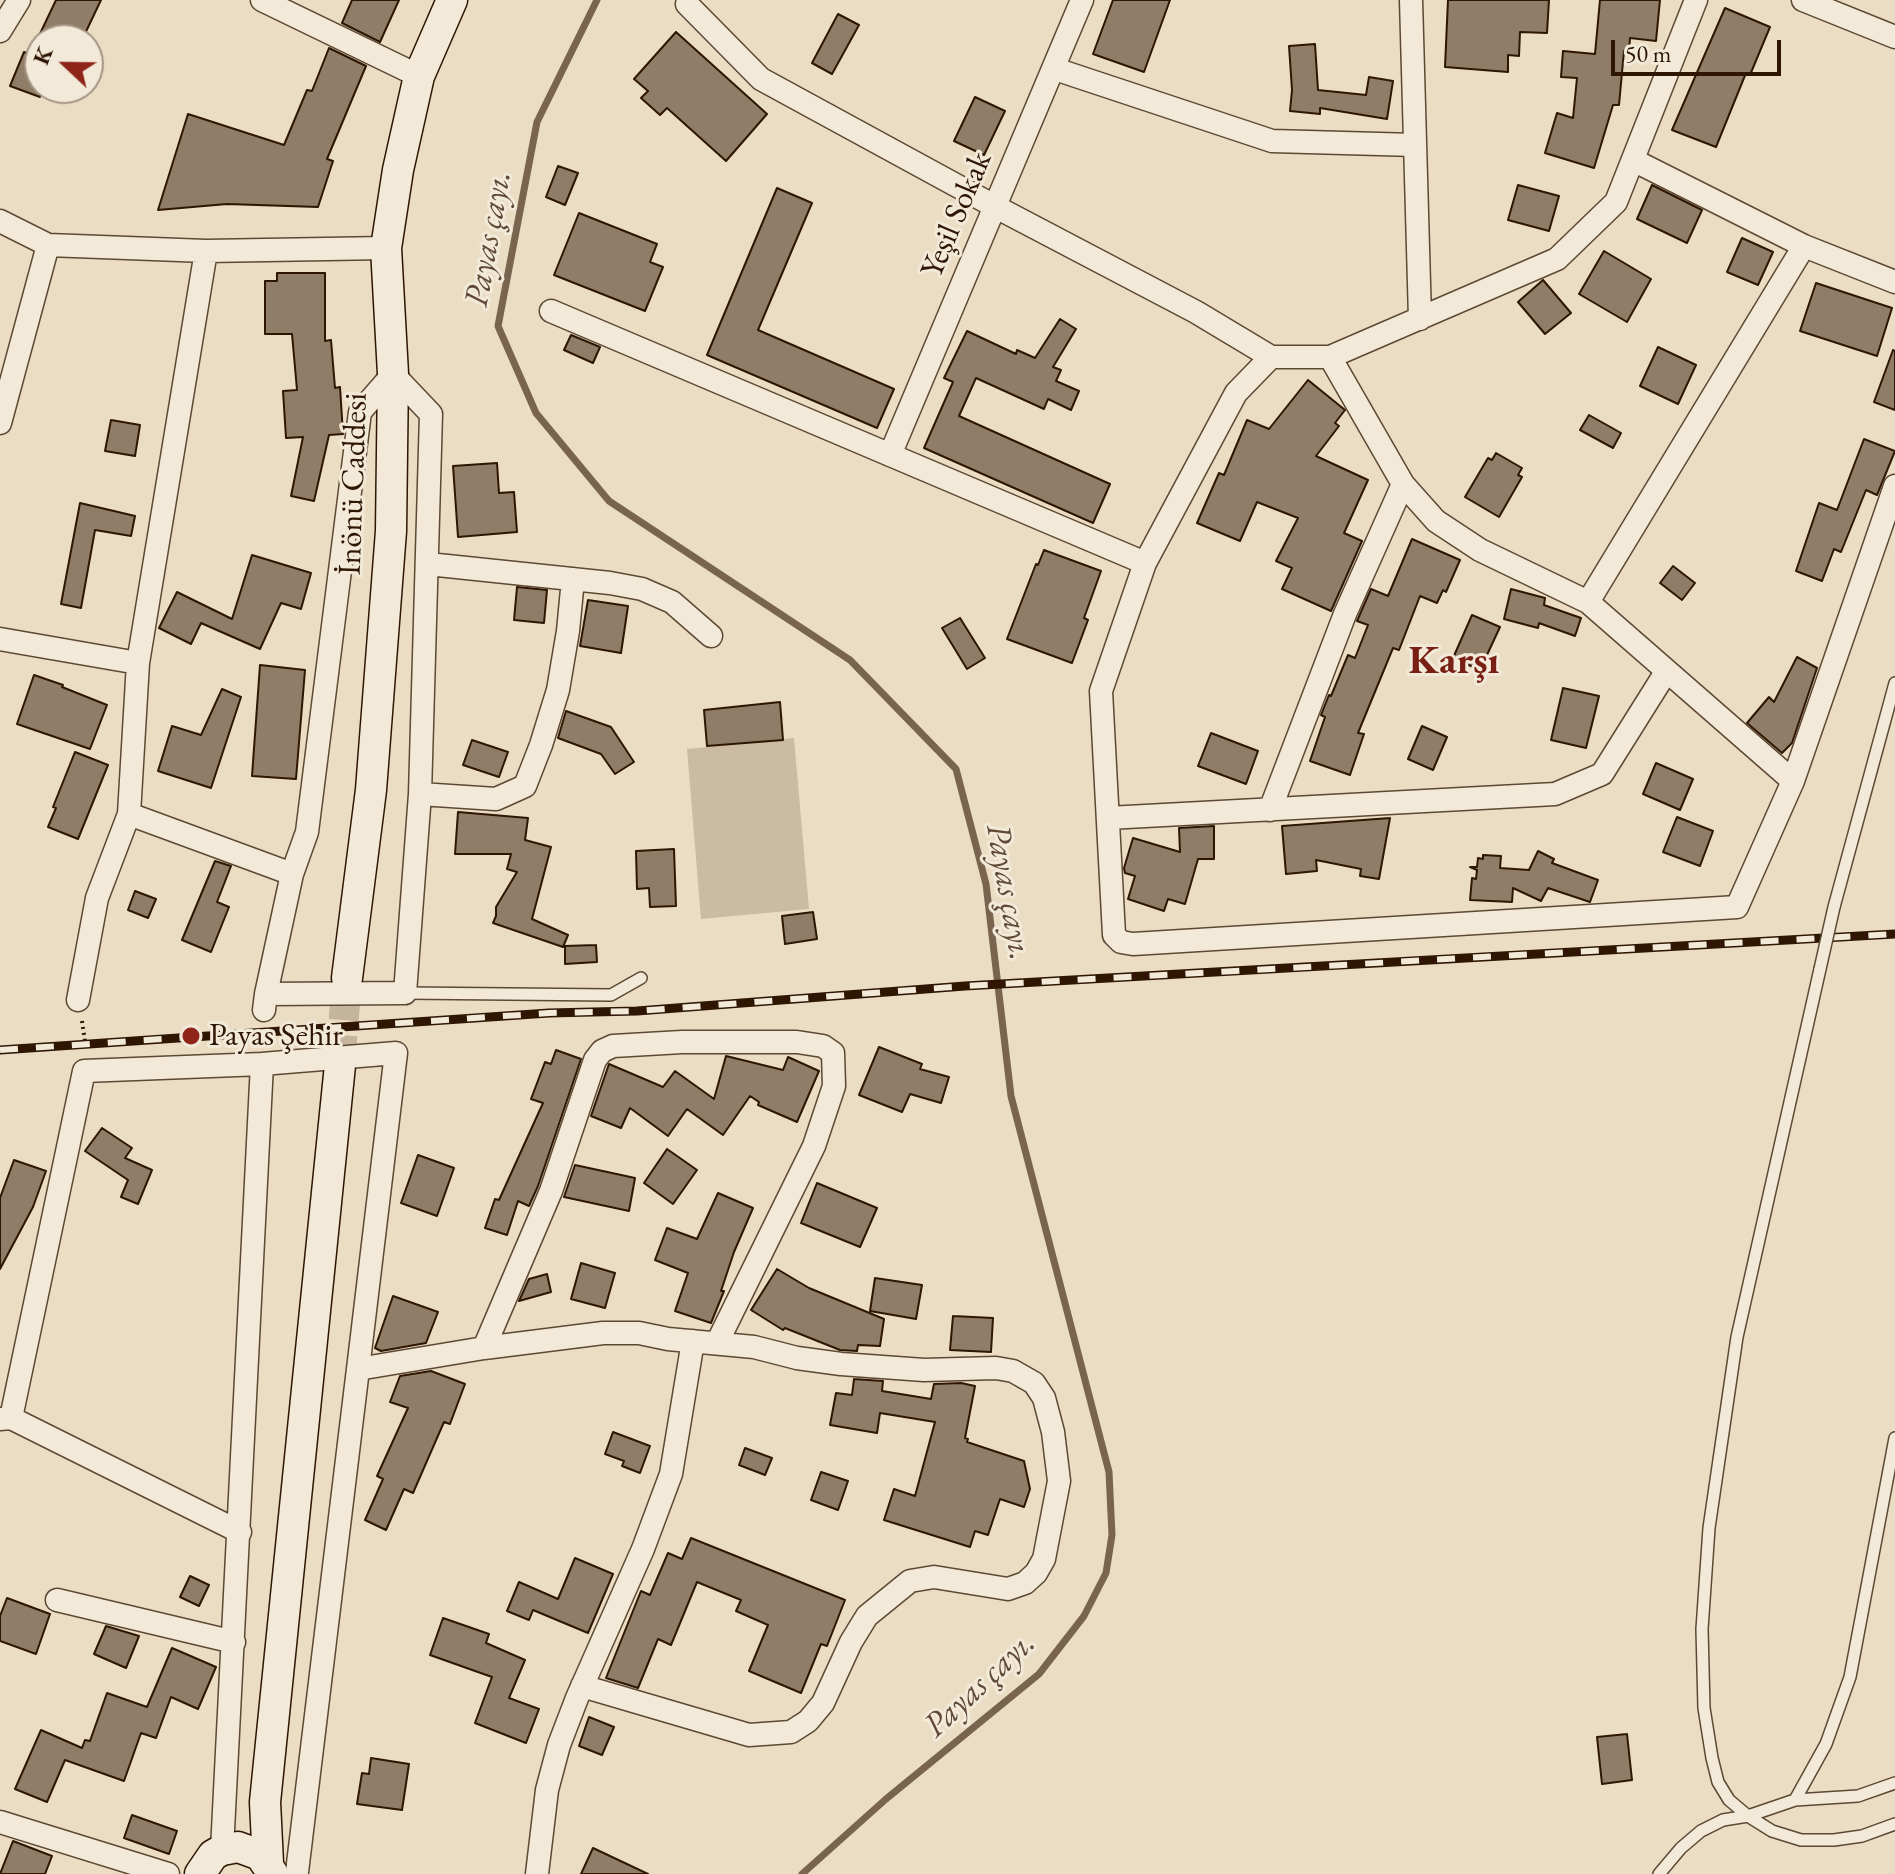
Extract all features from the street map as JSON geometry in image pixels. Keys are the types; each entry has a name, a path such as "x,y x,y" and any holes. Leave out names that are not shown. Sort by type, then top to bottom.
{"main road":[{"name":"İnönü Caddesi","path":"347,978 371,790 391,531 393,374 386,248 398,170 419,76 452,0"},
{"path":"200,1874 205,1863 252,1831 265,1802 340,1065"},
{"path":"265,1802 284,1871"},
{"path":"230,1848 250,1849 284,1871"}],"street":[{"path":"0,31 19,0"},
{"path":"262,0 419,76"},
{"name":"Yeşil Sokak","path":"890,455 1082,0"},
{"path":"1411,0 1420,319"},
{"path":"687,4 761,79 1196,312 1271,357 1330,357 1557,259 1616,202 1696,0"},
{"path":"1803,0 1895,37"},
{"path":"1055,69 1272,141 1415,145"},
{"path":"1633,160 1804,246 1895,282"},
{"path":"0,221 48,245 206,251 386,248"},
{"path":"0,423 48,245"},
{"path":"1588,602 1804,246"},
{"path":"78,1000 97,898 129,814 138,663 206,251"},
{"path":"551,311 1145,563"},
{"path":"1271,357 1236,393 1145,563 1101,691 1111,925 1114,935 1121,942 1133,944 1737,907 1793,781 1895,486"},
{"path":"1330,357 1403,484 1436,521 1480,550 1588,602 1793,781"},
{"path":"393,374 431,414 428,564 420,794 405,993 265,1002 292,874 307,832 360,412 393,374"},
{"path":"1270,810 1345,614 1403,484"},
{"path":"428,564 626,585 657,595 685,612 711,636"},
{"path":"420,794 496,799 525,786 558,690 573,579"},
{"path":"0,639 138,663"},
{"path":"1108,818 1555,794 1602,774 1666,672"},
{"path":"129,814 292,874"},
{"path":"484,1348 551,1191 595,1060 602,1051 613,1046 682,1042 797,1042 823,1046 833,1053 834,1086 814,1146 717,1343"},
{"path":"240,1532 5,1419 84,1071 262,1064 396,1053 358,1369 284,1871"},
{"path":"230,1848 234,1642 262,1064"},
{"path":"358,1369 484,1348 603,1333 639,1333 754,1347 797,1358 841,1364 924,1370 996,1368 1013,1371 1034,1383 1044,1398 1053,1432 1059,1481 1044,1559 1036,1573 1025,1583 1008,1589 934,1577 910,1581 867,1616 851,1642 823,1703 808,1721 791,1732 749,1735 582,1686"},
{"path":"537,1874 547,1790 559,1745 643,1549 671,1474 693,1341"},
{"path":"57,1600 234,1642"},
{"path":"0,1822 168,1874"}],"lane":[{"path":"1895,683 1834,907 1737,1337 1709,1528 1702,1629 1704,1708 1718,1782 1729,1800 1772,1831 1801,1840 1862,1836 1895,1824"},
{"path":"405,993 611,995 641,978"},
{"path":"1795,1800 1826,1744 1850,1677 1895,1438"},
{"path":"1659,1874 1681,1848 1701,1831 1723,1820 1748,1816 1795,1800 1858,1796 1895,1783"}],"path":[{"path":"78,1000 86,1044 84,1071"}],"shaded area":[{"path":"794,738 809,909 701,919 687,749"}],"building":[{"path":"56,0 101,0 90,24 45,24"},
{"path":"352,0 399,0 380,42 342,23"},
{"path":"1113,0 1170,0 1144,72 1093,54"},
{"path":"1448,0 1549,0 1547,33 1520,32 1519,56 1508,55 1508,72 1445,67"},
{"path":"1600,0 1660,0 1656,41 1630,38 1629,51 1624,51 1619,105 1613,105 1594,168 1545,153 1557,113 1573,118 1577,78 1561,77 1563,51 1595,54"},
{"path":"1725,8 1770,27 1750,75 1746,73 1716,147 1672,130"},
{"path":"838,14 859,25 832,74 812,63"},
{"path":"676,32 767,114 726,161 667,108 660,115 641,98 648,91 634,79"},
{"path":"1315,44 1318,90 1366,95 1369,77 1393,81 1387,119 1320,108 1320,114 1290,111 1289,46"},
{"path":"329,48 366,66 327,159 333,161 318,207 227,204 158,210 188,114 284,145 307,90 312,91"},
{"path":"24,52 24,91 10,86"},
{"path":"975,97 1005,111 984,155 954,141"},
{"path":"558,166 578,173 565,205 546,197"},
{"path":"1518,185 1559,196 1549,231 1508,220"},
{"path":"1652,185 1702,210 1687,243 1637,219"},
{"path":"777,188 812,203 758,330 894,389 877,428 707,355"},
{"path":"579,213 657,244 650,262 663,267 645,311 554,275"},
{"path":"1742,238 1773,252 1758,285 1727,272"},
{"path":"1604,251 1651,279 1627,322 1579,294"},
{"path":"277,273 325,273 325,341 331,340 335,388 340,387 343,434 329,435 314,501 291,496 303,437 286,438 283,391 297,390 292,334 265,334 265,281 277,281"},
{"path":"1543,280 1571,313 1545,334 1518,302"},
{"path":"1816,283 1892,308 1877,356 1800,331"},
{"path":"1060,319 1076,329 1053,367 1061,370 1056,381 1079,391 1071,410 1048,399 1044,409 976,378 959,416 1110,484 1093,523 924,448 953,382 944,378 967,331 1016,354 1017,350 1035,358"},
{"path":"571,335 600,347 593,363 564,350"},
{"path":"1658,347 1696,365 1678,404 1640,386"},
{"path":"1895,351 1895,410 1874,402"},
{"path":"1308,380 1345,410 1335,423 1339,426 1316,456 1368,480 1344,533 1362,541 1331,611 1282,589 1292,568 1276,561 1298,518 1257,502 1240,541 1197,523 1219,473 1224,475 1247,420 1269,429"},
{"path":"1589,415 1621,433 1613,448 1580,430"},
{"path":"111,420 140,425 135,456 105,451"},
{"path":"1864,439 1895,451 1877,495 1866,490 1841,552 1834,549 1822,581 1796,571 1819,503 1837,510"},
{"path":"1496,453 1522,468 1518,475 1522,477 1499,517 1465,497 1488,458 1492,460"},
{"path":"497,463 499,493 514,492 517,532 458,537 453,466"},
{"path":"80,503 135,516 131,536 95,530 81,608 61,604"},
{"path":"1412,539 1460,560 1446,592 1443,590 1437,603 1420,596 1399,650 1393,648 1358,733 1364,734 1350,775 1310,761 1329,695 1348,655 1355,658 1368,625 1357,621 1371,589 1388,596"},
{"path":"1044,550 1101,571 1072,663 1007,639"},
{"path":"252,555 311,573 301,609 281,603 260,649 201,623 191,644 159,628 177,592 232,619"},
{"path":"1673,566 1695,583 1682,600 1660,583"},
{"path":"517,587 547,590 544,623 514,620"},
{"path":"1511,589 1545,598 1544,605 1581,618 1575,636 1539,623 1538,628 1504,619"},
{"path":"588,600 628,606 621,653 580,646"},
{"path":"1472,615 1500,627 1480,670 1453,658"},
{"path":"960,618 985,658 967,669 942,628"},
{"path":"1797,657 1817,668 1792,743 1782,753 1747,723 1769,697 1774,702"},
{"path":"260,665 305,670 296,779 252,776"},
{"path":"34,675 107,705 90,749 17,724"},
{"path":"1563,688 1599,696 1586,748 1551,740"},
{"path":"222,689 241,697 211,788 158,771 172,726 201,735"},
{"path":"780,702 783,740 707,746 704,710"},
{"path":"566,711 611,727 634,762 615,774 601,754 558,738"},
{"path":"1422,726 1447,737 1433,770 1408,759"},
{"path":"1211,733 1258,751 1246,784 1198,766"},
{"path":"472,740 508,752 499,777 463,765"},
{"path":"75,752 108,765 78,839 48,827"},
{"path":"1656,763 1693,779 1680,810 1643,794"},
{"path":"458,812 528,818 525,840 551,847 532,919 568,935 563,947 493,923 496,907 517,872 507,869 511,854 455,854"},
{"path":"1677,817 1713,831 1700,866 1663,852"},
{"path":"1390,818 1379,879 1360,876 1361,869 1316,860 1317,871 1286,874 1282,826"},
{"path":"1214,826 1214,859 1198,859 1185,904 1168,899 1164,911 1128,899 1135,876 1125,873 1124,868 1133,838 1180,852 1179,828"},
{"path":"674,849 676,906 650,907 649,888 637,889 636,851"},
{"path":"1538,851 1554,859 1552,863 1598,880 1590,902 1548,888 1541,901 1513,888 1512,902 1470,900 1472,878 1476,879 1477,870 1470,867 1477,867 1478,858 1483,859 1483,855 1501,856 1500,868 1529,870"},
{"path":"215,861 231,866 217,902 229,907 211,952 182,940"},
{"path":"135,891 156,899 148,918 128,910"},
{"path":"813,912 817,939 785,944 782,916"},
{"path":"596,945 597,962 565,964 565,946"},
{"path":"879,1047 922,1064 920,1069 949,1077 941,1103 910,1094 902,1112 859,1095"},
{"path":"556,1050 581,1059 538,1186 529,1206 518,1201 507,1235 485,1228 495,1199 499,1200 543,1103 531,1099 545,1062 551,1064"},
{"path":"726,1056 783,1070 788,1057 819,1071 797,1122 758,1105 759,1102 750,1096 723,1135 687,1109 668,1136 630,1108 621,1128 591,1116 609,1064 663,1087 675,1071 714,1099"},
{"path":"102,1128 132,1148 125,1158 152,1170 138,1204 121,1197 128,1180 85,1151"},
{"path":"667,1149 697,1170 673,1204 644,1183"},
{"path":"418,1155 454,1168 437,1216 401,1203"},
{"path":"14,1160 46,1171 33,1207 0,1269 0,1198"},
{"path":"575,1165 635,1178 629,1211 564,1197"},
{"path":"817,1183 877,1208 860,1247 801,1223"},
{"path":"718,1193 753,1208 734,1252 721,1291 724,1291 711,1323 675,1311 688,1273 655,1260 667,1228 697,1239"},
{"path":"581,1263 615,1273 605,1308 571,1299"},
{"path":"777,1269 809,1288 884,1319 880,1346 858,1345 857,1351 840,1350 785,1328 783,1330 751,1310"},
{"path":"547,1274 551,1292 519,1301 529,1279"},
{"path":"875,1278 922,1285 916,1319 870,1311"},
{"path":"393,1296 438,1312 426,1343 381,1351 375,1348"},
{"path":"953,1316 993,1318 991,1352 950,1350"},
{"path":"431,1371 465,1384 450,1424 444,1422 413,1493 404,1489 386,1530 365,1520 383,1479 377,1476 408,1408 390,1402 400,1376"},
{"path":"854,1379 883,1381 882,1391 931,1399 934,1384 975,1386 965,1438 967,1442 1024,1461 1030,1489 1024,1507 1000,1499 988,1535 975,1531 970,1547 884,1520 894,1489 915,1496 935,1422 880,1413 877,1433 830,1425 836,1393 852,1395"},
{"path":"613,1432 650,1446 640,1473 622,1466 624,1461 605,1454"},
{"path":"745,1448 772,1458 765,1475 739,1465"},
{"path":"821,1472 848,1481 838,1510 811,1500"},
{"path":"691,1538 845,1600 827,1646 821,1644 801,1693 749,1671 768,1625 736,1611 741,1600 697,1582 671,1645 658,1639 638,1688 606,1678 641,1591 650,1595 668,1553 682,1559"},
{"path":"575,1558 613,1574 588,1633 533,1610 529,1620 507,1611 519,1582 558,1599"},
{"path":"190,1576 209,1585 199,1606 180,1597"},
{"path":"7,1598 50,1614 36,1654 0,1641 0,1616"},
{"path":"443,1618 489,1634 486,1643 525,1660 509,1698 539,1709 526,1743 475,1723 492,1677 430,1655"},
{"path":"106,1626 139,1636 126,1668 94,1654"},
{"path":"172,1648 216,1667 198,1709 171,1697 156,1738 141,1733 124,1781 65,1760 47,1802 15,1789 41,1730 82,1748 85,1740 90,1741 107,1693 147,1707"},
{"path":"589,1717 614,1727 602,1755 579,1746"},
{"path":"1627,1734 1632,1780 1602,1784 1597,1737"},
{"path":"371,1758 409,1764 402,1810 357,1804 362,1773 369,1774"},
{"path":"132,1815 177,1831 169,1854 124,1838"},
{"path":"13,1841 52,1856 45,1874 0,1874"},
{"path":"593,1848 648,1874 581,1874"}],"waterway":[{"name":"Payas çayı.","path":"597,0 537,122 498,326 536,413 609,501 850,660 956,769 986,884 1011,1096 1109,1472 1112,1535 1106,1573 1084,1616 1039,1674 886,1799 802,1874"}],"tunnel":[{"path":"340,1065 347,978"}],"railway":[{"path":"0,1050 549,1013 637,1011 965,986 1895,934"}],"place":[{"name":"Payas Şehi̇r","path":"191,1036"}],"district":[{"name":"Karşı","path":"1454,662"}]}
